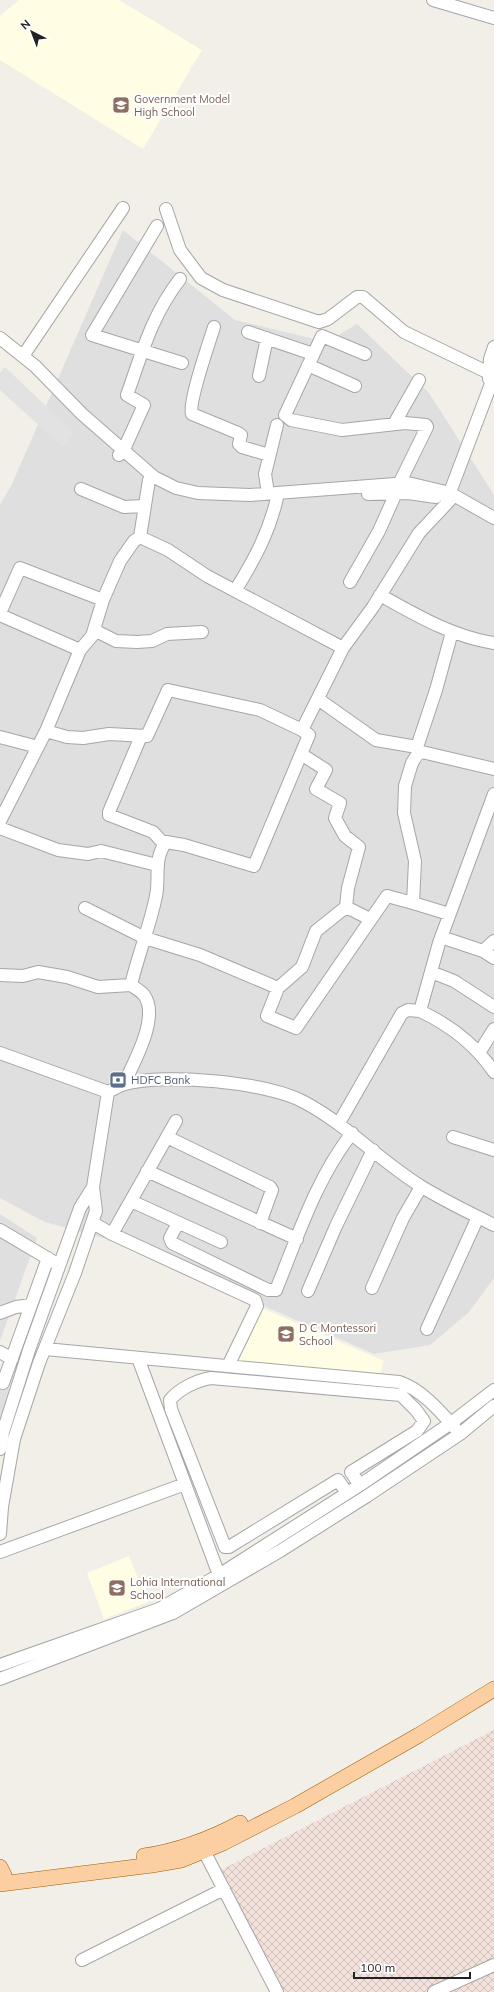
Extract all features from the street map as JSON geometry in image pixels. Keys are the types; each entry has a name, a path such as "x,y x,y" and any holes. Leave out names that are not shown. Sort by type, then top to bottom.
{"main road":[{"path":"1,1875 159,1854 227,1830 294,1796 412,1729 494,1678"},
{"path":"1,1875 152,1865 181,1860 204,1851 295,1806 419,1735 494,1689"}],"street":[{"path":"433,0 494,18"},
{"path":"460,0 494,9"},
{"path":"23,356 123,208"},
{"path":"166,209 180,250 190,266 201,278 223,290 319,322 328,319 357,297 363,297 404,332 492,374"},
{"path":"157,226 92,333 94,336 182,363"},
{"path":"121,452 144,405 127,395 145,341 152,323 167,296 180,279"},
{"path":"214,327 194,396 191,410 192,414 238,433 241,435 239,444 242,447 269,455"},
{"path":"248,332 313,354"},
{"path":"350,582 380,531 397,488 427,428 426,425 394,424 342,430 287,418 285,415 321,338 324,336 365,354"},
{"path":"259,376 267,338"},
{"path":"2,344 23,356 149,480 175,495 199,500 397,488 408,483 449,498 494,518"},
{"path":"2,344 121,452 154,477 176,488 198,493 272,496"},
{"path":"302,730 343,648 380,595 419,533 449,498 489,392 492,374 490,359 494,347"},
{"path":"308,365 355,386"},
{"path":"394,424 419,380"},
{"path":"235,591 253,562 271,523 272,496 265,474 277,425"},
{"path":"0,821 46,731 80,650 92,636 103,600 120,561 134,541 140,538 149,480"},
{"path":"81,489 124,506 144,506"},
{"path":"449,498 494,527"},
{"path":"140,538 168,550 207,576 343,648"},
{"path":"80,650 0,614 20,568 103,600"},
{"path":"380,595 418,616 452,632 478,641 494,643"},
{"path":"94,630 116,641 137,642 152,641 167,634 202,632"},
{"path":"318,699 376,740 417,747 436,690 452,632"},
{"path":"46,731 66,737 83,738 109,734 147,736 168,690 260,710 302,730 309,735 254,866 184,845 166,842 164,844 160,850 157,864 156,895 145,938 136,962 131,985"},
{"path":"142,736 109,815 153,832 164,844"},
{"path":"0,737 38,747"},
{"path":"413,903 415,861 404,813 405,786 412,763 417,755 422,752 494,769"},
{"path":"301,754 326,770 316,789 340,803 335,818 346,836 359,847 348,888 346,907 316,930 302,967 278,988 267,1016 296,1028 387,896 449,914"},
{"path":"420,1011 441,937 494,794"},
{"path":"0,828 58,850 88,854 101,851 157,864"},
{"path":"346,907 370,919"},
{"path":"84,908 145,938 200,955 278,988"},
{"path":"441,937 483,951 494,958"},
{"path":"483,951 494,941"},
{"path":"0,975 23,976 38,972 67,978 98,987 131,985 144,995 149,1008 146,1033 124,1084"},
{"path":"431,972 454,982 494,1007"},
{"path":"339,1123 402,1013 408,1010 420,1011 441,1021 460,1034 494,1072"},
{"path":"479,1054 494,1029"},
{"path":"0,1053 108,1092 124,1084 153,1080 193,1079 262,1088 302,1101 339,1123 421,1187 494,1225"},
{"path":"0,1534 2,1507 14,1439 32,1383 76,1273 96,1211 93,1187 108,1092"},
{"path":"112,1234 176,1120"},
{"path":"178,1223 170,1238 172,1243 273,1291 276,1290 320,1182 335,1154 352,1133"},
{"path":"167,1137 270,1187 272,1190 260,1222"},
{"path":"453,1137 494,1150"},
{"path":"308,1291 336,1226 373,1150"},
{"path":"147,1172 297,1239"},
{"path":"0,1449 19,1383 80,1208 93,1187"},
{"path":"372,1288 403,1218 421,1187"},
{"path":"131,1201 221,1242"},
{"path":"427,1329 478,1217"},
{"path":"93,1223 112,1234 255,1300 257,1306 228,1366"},
{"path":"0,1230 76,1273"},
{"path":"32,1383 2,1383 48,1258"},
{"path":"0,1313 16,1307 31,1305"},
{"path":"45,1349 399,1382 408,1385 419,1393 460,1434"},
{"path":"0,1352 12,1359"},
{"path":"138,1358 219,1575"},
{"path":"211,1378 403,1396 423,1418 422,1426 338,1480 229,1548 225,1547 174,1416 170,1400 174,1395 202,1380 211,1378"},
{"path":"0,1665 161,1613 360,1485 450,1423 494,1390"},
{"path":"0,1679 161,1613 280,1551 367,1496 460,1434 494,1406"},
{"path":"351,1472 360,1485"},
{"path":"338,1480 347,1493"},
{"path":"0,1552 185,1484"},
{"path":"204,1851 277,1992"},
{"path":"82,1960 224,1888"},
{"path":"434,1992 494,1965"}],"shaded area":[{"name":"Government Model High School","path":"19,0 119,0 202,50 143,149 0,60 0,16"},
{"path":"123,230 235,320 327,342 357,324 429,393 494,495 494,1278 469,1312 430,1345 374,1354 114,1241 45,1222 0,1198 0,505 12,484"},
{"path":"5,367 74,433 63,447 0,390 0,373"},
{"path":"0,1214 37,1238 0,1341"},
{"name":"D C Montessori School","path":"262,1308 384,1361 380,1375 234,1361"},
{"path":"0,1387 9,1387 0,1444"},
{"name":"Lohia International School","path":"129,1556 148,1602 104,1619 87,1573"},
{"path":"494,1730 494,1992 284,1992 221,1870"}],"place":[{"name":"Government Model High School","path":"121,105"},
{"name":"HDFC Bank","path":"118,1080"},
{"name":"D C Montessori School","path":"286,1334"},
{"name":"Lohia International School","path":"117,1588"}]}
